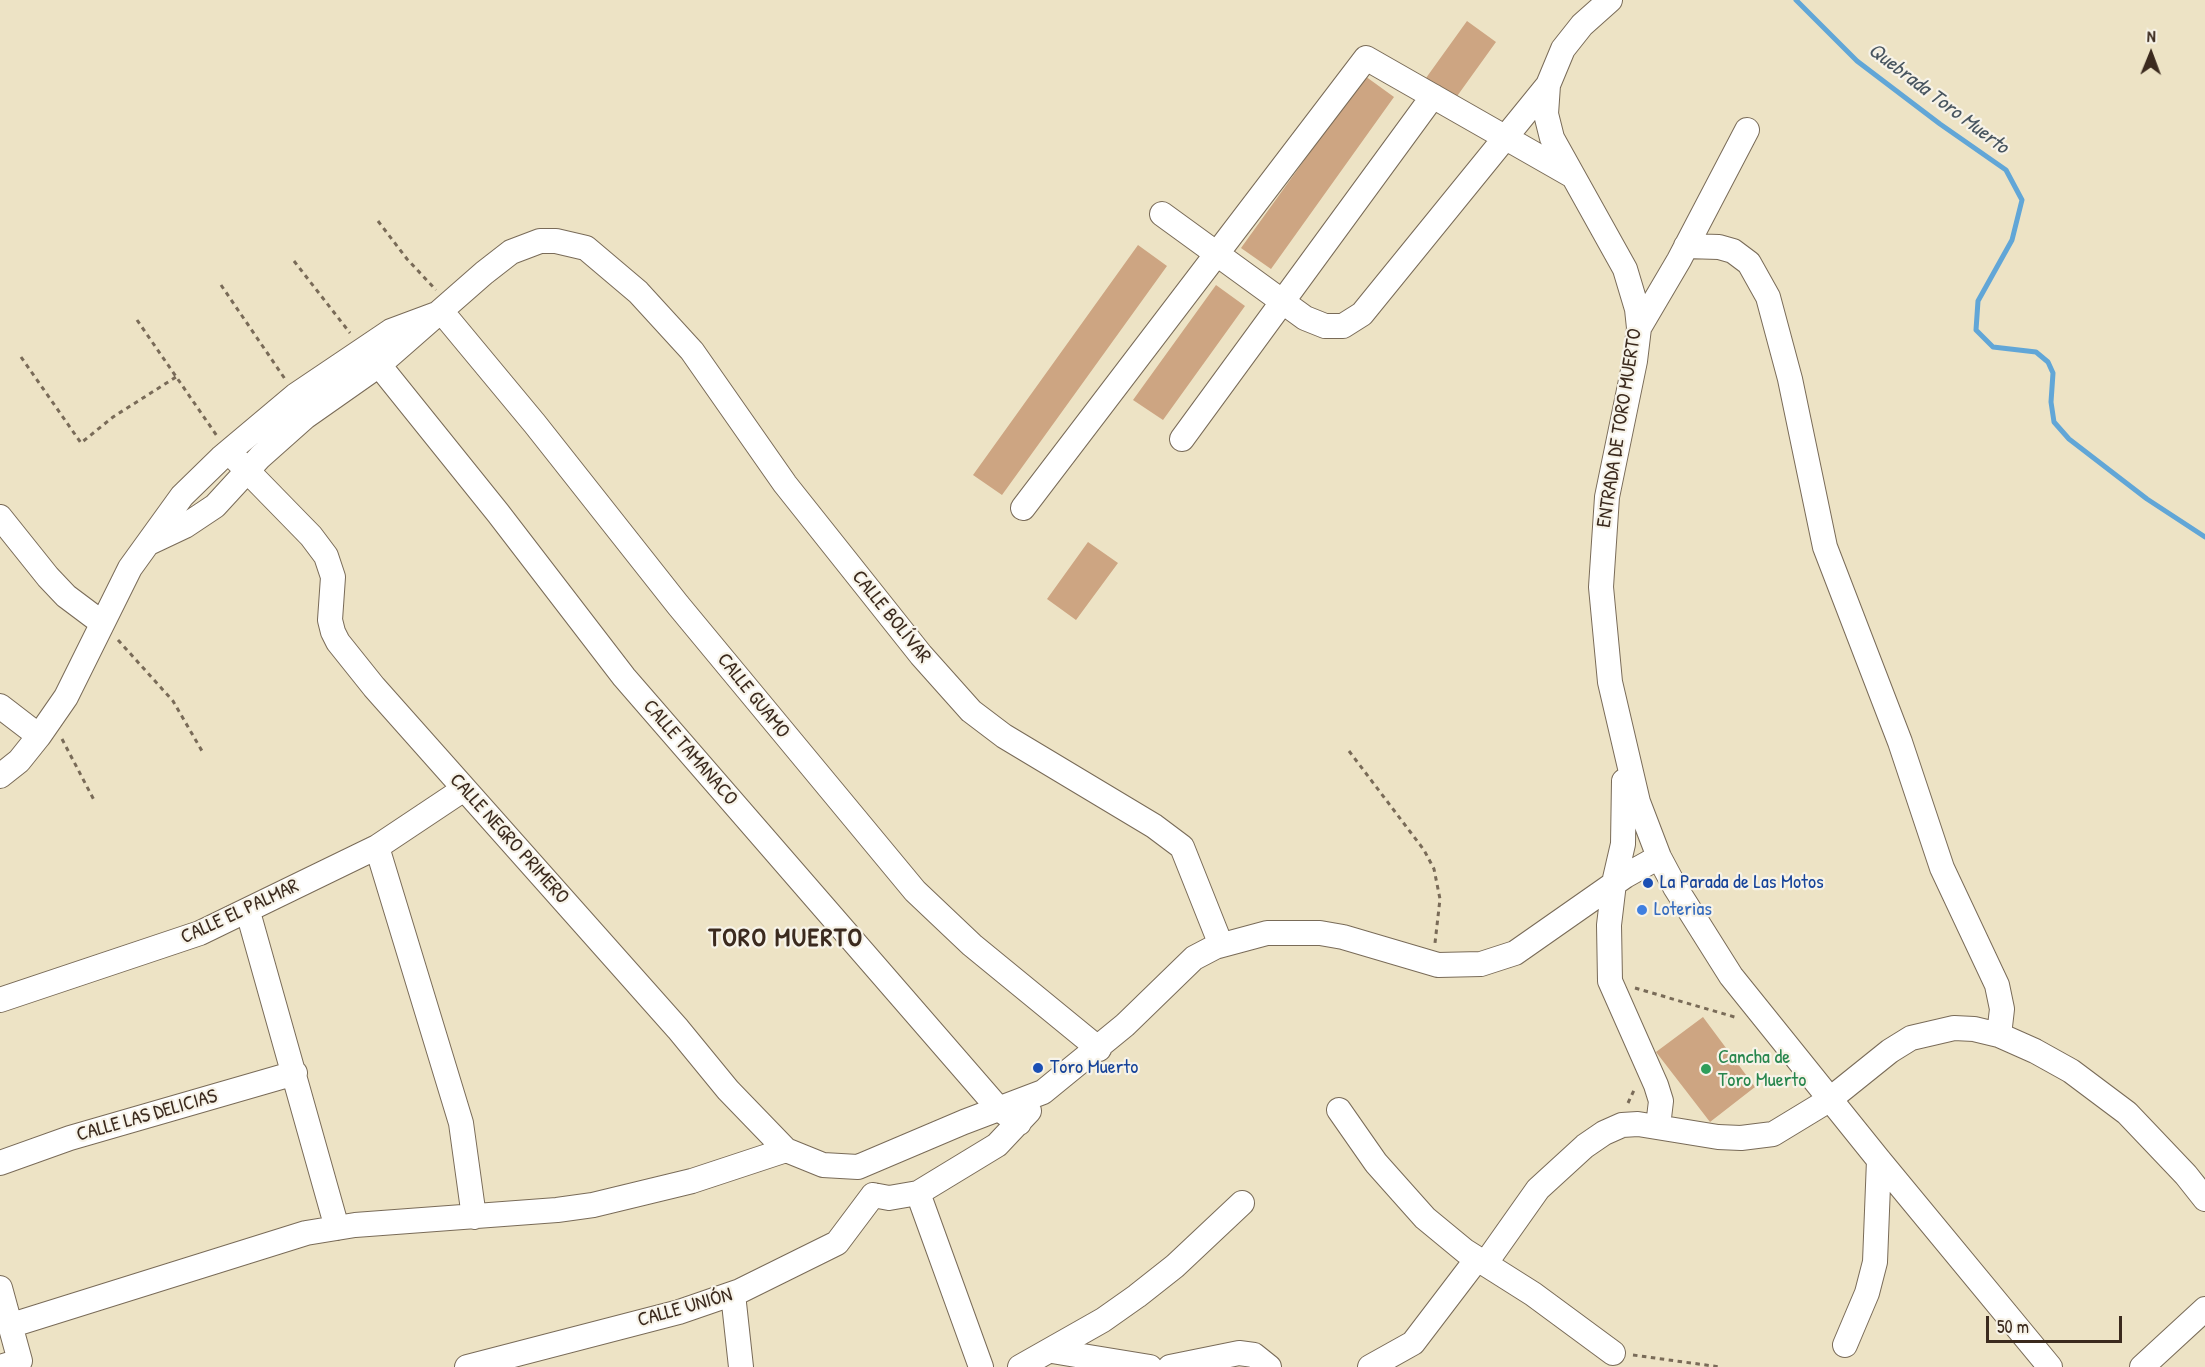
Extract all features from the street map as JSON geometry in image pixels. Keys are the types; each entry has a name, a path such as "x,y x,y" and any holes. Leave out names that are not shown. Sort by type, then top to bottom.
{"street":[{"name":"ENTRADA DE TORO MUERTO","path":"1610,0 1582,25 1567,43 1548,85 1548,126 1572,175 1625,269 1633,290 1639,328 1606,497 1602,556 1605,646 1618,722 1631,778 1659,857 1731,976 1829,1100 2050,1367"},
{"path":"1023,508 1366,58 1572,175"},
{"path":"1162,214 1305,318 1325,326 1343,326 1362,314 1504,136 1548,85"},
{"path":"1182,439 1433,96"},
{"path":"1639,328 1686,246 1747,130"},
{"name":"CALLE BOLÍVAR","path":"446,308 484,273 524,245 556,241 586,248 638,291 693,351 785,484 921,655 970,711 1004,736 1154,826 1182,847 1221,945"},
{"path":"1686,246 1719,247 1733,251 1749,263 1768,297 1790,379 1825,547 1900,742 1942,868 1997,985 2002,1008 1999,1035"},
{"path":"147,544 185,526 214,506 248,470 305,417 342,377 363,348 390,331 446,308"},
{"path":"0,776 19,761 66,697 130,568 182,496 296,395 379,365 446,308"},
{"name":"CALLE GUAMO","path":"446,308 678,605 915,891 972,945 1099,1048"},
{"name":"CALLE TAMANACO","path":"379,365 498,513 624,677 999,1109 1019,1123"},
{"name":"CALLE NEGRO PRIMERO","path":"229,452 326,556 333,577 330,620 338,642 678,1029 728,1090 786,1150 823,1165 858,1167"},
{"path":"0,517 66,596 102,623"},
{"path":"0,706 45,728"},
{"path":"1618,722 1624,816 1620,867 1614,883 1609,925 1610,981 1660,1101 1658,1126"},
{"name":"CALLE EL PALMAR","path":"0,1000 190,937 248,912 377,847 465,789"},
{"path":"377,847 461,1123 474,1217"},
{"path":"1042,1092 858,1167 873,1195 889,1198 918,1193 997,1145 1019,1123 1042,1092 1099,1048 1194,958 1221,945 1267,933 1320,933 1343,937 1431,963 1471,965 1498,960 1515,953 1614,883 1659,857"},
{"path":"248,912 337,1228"},
{"path":"1370,1367 1413,1343 1538,1189 1585,1146 1604,1133 1622,1125 1658,1126 1718,1137 1759,1137 1773,1134 1829,1100 1890,1051 1911,1038 1954,1028 1974,1029 1999,1035 2035,1051 2107,1096 2155,1141 2205,1199"},
{"name":"CALLE LAS DELICIAS","path":"0,1163 70,1138 295,1073"},
{"path":"1340,1110 1400,1193 1425,1218 1481,1262 1533,1294 1613,1353"},
{"path":"12,1325 277,1240 337,1228 474,1217 593,1204 692,1181 786,1150"},
{"path":"1845,1345 1867,1293 1875,1262 1879,1160"},
{"path":"918,1193 981,1367"},
{"name":"CALLE UNIÓN","path":"466,1367 517,1360 733,1294 837,1243 873,1195"},
{"path":"1020,1367 1052,1351 1103,1320 1153,1284 1242,1203"},
{"path":"0,1288 20,1361 0,1366"},
{"path":"733,1294 741,1367"},
{"path":"2142,1367 2205,1309"},
{"path":"1052,1351 1150,1367"},
{"path":"1170,1367 1239,1353 1254,1355 1269,1367"}],"path":[{"path":"378,221 446,308"},
{"path":"294,261 363,348"},
{"path":"221,285 296,395"},
{"path":"137,320 229,452"},
{"path":"21,357 81,443 112,417 176,377"},
{"path":"102,623 173,700 202,751"},
{"path":"45,728 70,751 95,802"},
{"path":"1349,752 1424,850 1434,869 1440,899 1431,963"},
{"path":"1610,981 1743,1020"},
{"path":"1627,1106 1637,1084 1643,1057"},
{"path":"1613,1353 1720,1367"}],"building":[{"path":"1467,21 1496,42 1455,99 1426,78"},
{"path":"1365,76 1394,97 1271,269 1241,248"},
{"path":"1138,245 1167,266 1002,495 973,475"},
{"path":"1216,285 1245,306 1163,420 1133,400"},
{"path":"1088,542 1118,563 1076,620 1047,599"},
{"name":"Cancha de Toro Muerto","path":"1703,1017 1755,1087 1710,1122 1656,1052"}],"waterway":[{"name":"Quebrada Toro Muerto","path":"1796,0 1857,61 1940,124 2006,170 2022,200 2012,240 1978,301 1976,330 1993,347 2036,352 2048,362 2053,373 2051,402 2054,422 2069,439 2147,499 2205,537"}],"place":[{"name":"La Parada de Las Motos","path":"1648,883"},
{"name":"Loterias","path":"1642,910"},
{"name":"Toro Muerto","path":"1038,1068"},
{"name":"Cancha de Toro Muerto","path":"1706,1069"}],"district":[{"name":"TORO MUERTO","path":"786,939"}]}
